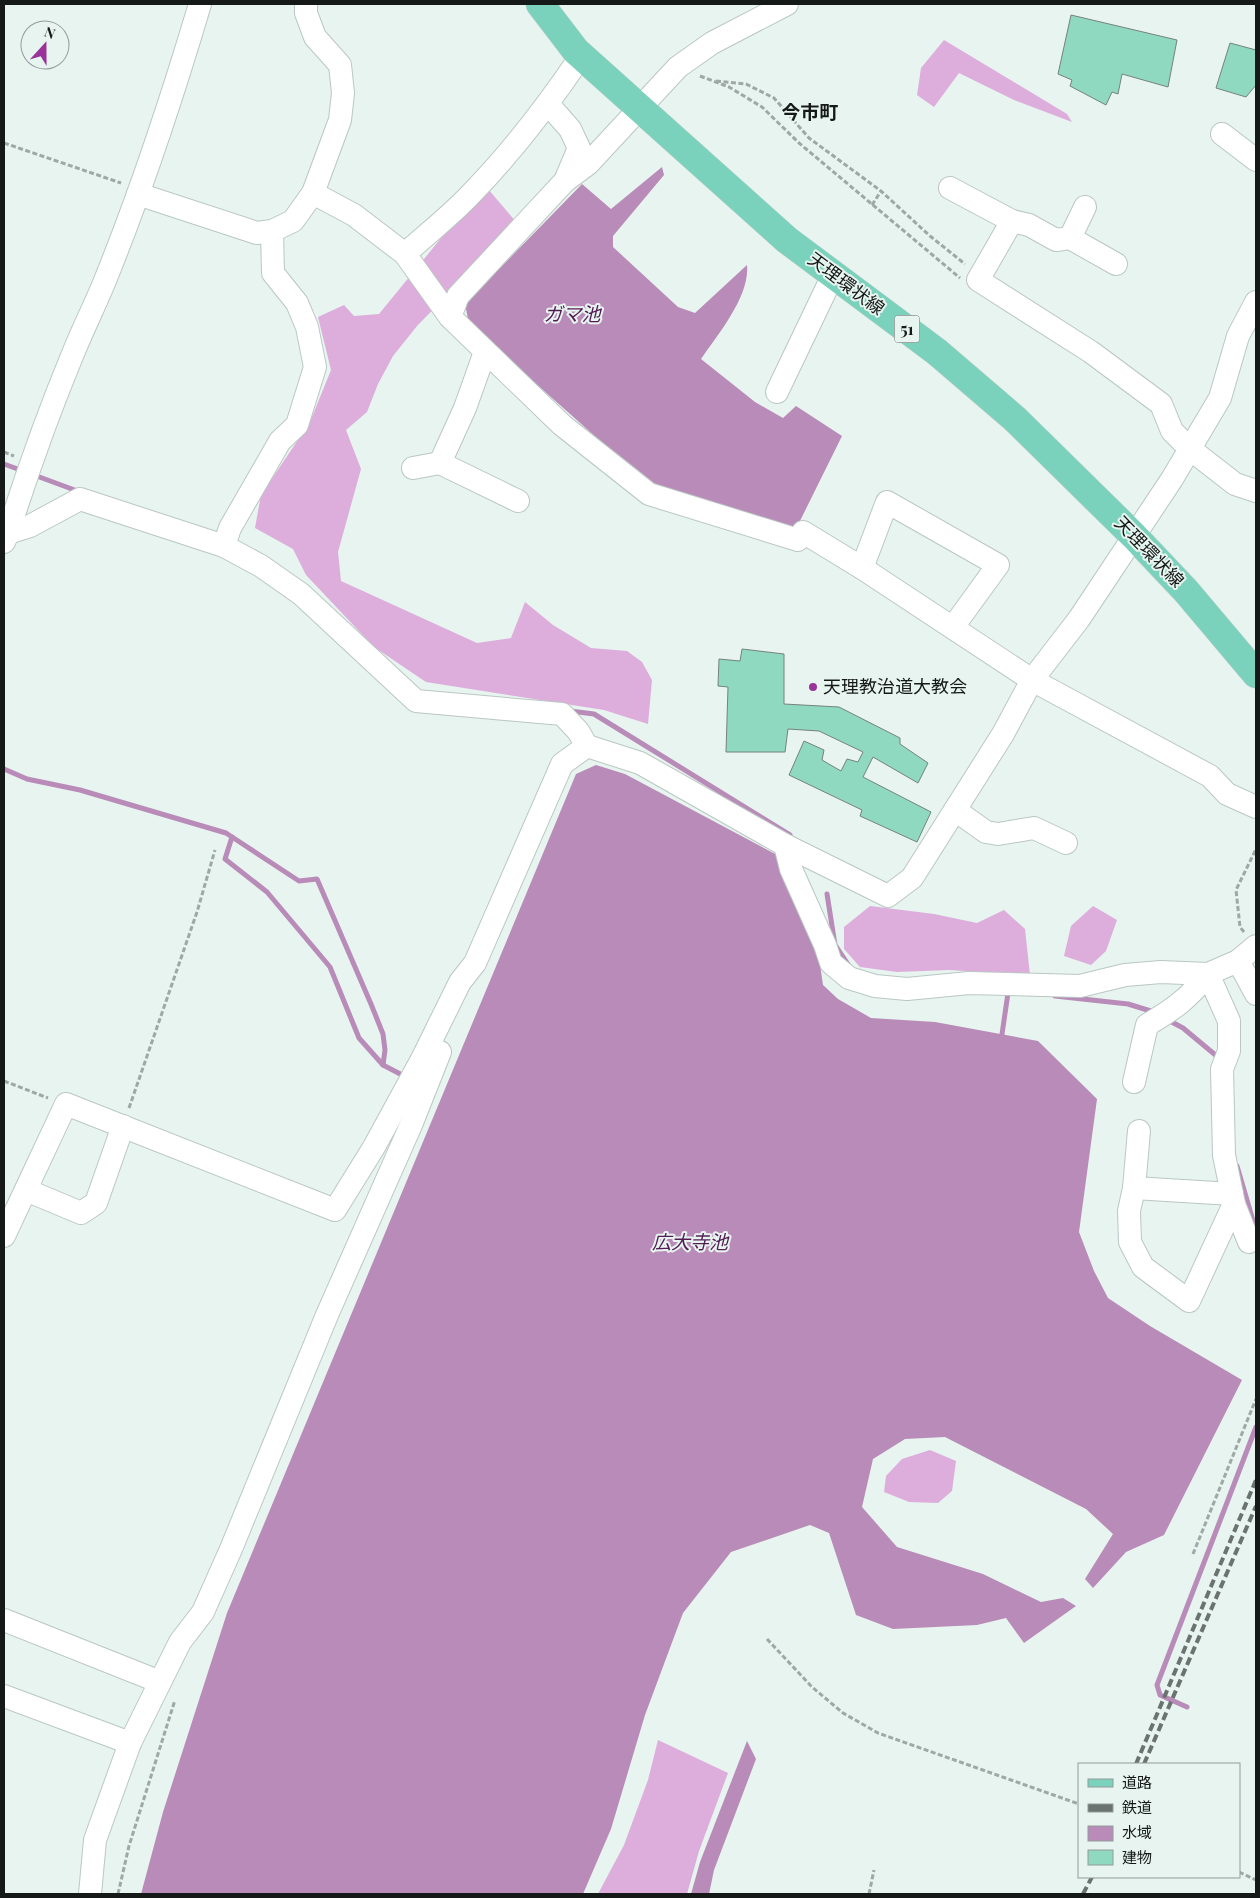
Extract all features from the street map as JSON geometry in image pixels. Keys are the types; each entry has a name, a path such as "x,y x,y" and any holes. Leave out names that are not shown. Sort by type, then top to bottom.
{"main road":[{"name":"天理環状線","path":"540,4 581,56 787,240 937,352 1015,419 1186,590 1256,674"}],"street":[{"path":"6,538 28,470 72,356 104,283 138,191 178,79 200,4"},
{"path":"138,191 257,233 272,231 293,221 313,193 340,120 343,94 340,65 315,37 306,13 306,4"},
{"path":"450,317 458,296 566,182 588,164 678,67 712,43 786,4"},
{"path":"405,254 469,196 517,144 548,104 581,56"},
{"path":"548,104 570,129 579,148 566,182"},
{"path":"1222,134 1256,160"},
{"path":"950,188 1012,220 1029,225 1056,240 1070,238 1116,264"},
{"path":"313,193 354,215 405,254 450,317 485,352 562,425 649,494 798,540 803,532 862,568 1032,680 1210,776 1227,794 1256,807"},
{"path":"1070,238 1085,207"},
{"path":"1012,220 978,280 1091,352 1161,404 1172,431 1190,449 1235,484 1256,491"},
{"path":"226,538 280,441 297,425 315,367 307,327 298,303 274,273 272,231"},
{"path":"777,392 833,275"},
{"path":"6,538 80,499 226,538 301,594 416,702 562,714 578,731 587,746 640,764 785,845 888,896 912,878 1004,734 1032,680 1079,619 1190,449 1220,398 1238,336 1256,302"},
{"path":"440,463 465,408 485,352"},
{"path":"413,468 440,463 518,501"},
{"path":"862,568 887,502 998,565 953,627"},
{"path":"90,1894 95,1840 130,1743 168,1689 180,1642 203,1612 231,1549 327,1314 411,1124 475,963 562,764 587,746"},
{"path":"955,810 986,832 998,834 1034,828 1066,843"},
{"path":"785,845 791,869 825,945 831,963 849,978 875,986 907,989 968,983 1080,986 1125,975 1161,972 1208,974"},
{"path":"1134,1082 1148,1025 1166,1015 1192,994 1208,974 1250,951 1256,994"},
{"path":"4,1236 66,1104 335,1210 374,1147 422,1059 460,982 475,963"},
{"path":"1208,974 1229,1021 1226,1060 1224,1155 1233,1199 1249,1242"},
{"path":"26,1190 81,1213 96,1203 124,1126"},
{"path":"1139,1131 1134,1188 1129,1211 1130,1242 1144,1267 1189,1301 1233,1199"},
{"path":"1134,1188 1233,1199"},
{"path":"4,1620 168,1689"},
{"path":"4,1696 130,1743"}],"path":[{"path":"678,67 710,80 729,87 762,107 798,144 975,291 978,280 972,270 930,236 881,191 809,138 774,98 746,84 710,80"},
{"path":"4,143 138,191"},
{"path":"872,205 881,191"},
{"path":"1250,951 1240,927 1236,890 1256,849"},
{"path":"124,1126 197,912 215,850"},
{"path":"4,1081 66,1104"},
{"path":"1193,1554 1256,1399"},
{"path":"767,1639 812,1687 843,1713 878,1733 1078,1804"},
{"path":"118,1894 168,1689"},
{"path":"869,1894 874,1870"},
{"path":"1240,1872 1256,1880"}],"shaded area":[{"path":"944,40 1067,114 1072,122 1014,100 959,73 934,107 917,95 921,68"},
{"path":"488,189 517,223 417,326 393,356 378,384 367,412 346,430 361,469 338,552 341,581 477,643 511,638 525,602 553,625 591,648 627,651 642,662 652,680 648,724 604,710 426,682 374,647 306,575 293,549 255,528 261,495 310,422 331,370 318,317 344,305 354,316 379,314 451,226"},
{"path":"870,906 934,914 977,923 1004,910 1025,929 1030,975 949,970 897,972 860,967 844,949 844,927"},
{"path":"1093,906 1117,920 1106,951 1091,965 1064,956 1071,926"},
{"path":"930,1450 956,1461 952,1491 938,1503 909,1502 884,1492 886,1476 902,1459"},
{"path":"658,1740 728,1773 699,1851 687,1894 598,1894 624,1845 648,1780"}],"water":[{"name":"ガマ池","path":"662,167 664,175 613,236 613,247 678,307 695,313 747,265 747,277 738,302 701,359 755,402 783,418 796,406 842,436 794,533 652,487 469,324 465,304 582,184 611,209"},
{"name":"広大寺池","path":"596,765 625,774 777,855 817,944 823,985 838,999 871,1018 935,1022 1038,1041 1097,1099 1079,1232 1094,1271 1108,1298 1150,1326 1242,1380 1164,1535 1126,1552 1093,1588 1085,1579 1113,1534 1086,1509 945,1437 905,1439 873,1459 862,1507 897,1547 983,1574 1041,1602 1063,1598 1076,1606 1024,1643 1006,1618 977,1625 893,1629 856,1615 829,1533 810,1525 731,1552 683,1613 645,1715 611,1829 583,1894 141,1894 163,1812 227,1613 576,774"},
{"path":"747,1741 756,1759 714,1870 709,1894 691,1894 700,1862"}],"building":[{"path":"1071,15 1177,40 1168,87 1122,74 1118,94 1112,92 1106,105 1070,86 1072,80 1058,74"},
{"path":"1230,43 1256,50 1256,85 1246,97 1216,88"},
{"path":"742,649 784,654 784,704 839,707 900,738 900,744 928,763 918,783 873,757 863,777 931,812 917,842 860,816 862,810 789,775 804,741 824,750 822,760 841,771 847,759 858,762 863,752 819,731 788,729 785,752 726,752 728,687 718,686 719,659 740,661"}],"waterway":[{"path":"4,464 23,471"},
{"path":"34,475 80,492"},
{"path":"570,711 594,714 790,835"},
{"path":"4,769 27,779 80,790 226,833 299,881 317,879 383,1034 385,1050 383,1065"},
{"path":"232,837 225,859 267,892 330,967 359,1038 383,1065 406,1077"},
{"path":"827,894 835,945 849,966"},
{"path":"1001,1041 1008,993 1011,993"},
{"path":"1055,996 1128,1004 1154,1012"},
{"path":"1168,1020 1183,1028 1219,1058"},
{"path":"1237,1166 1256,1231"},
{"path":"1187,1707 1160,1695 1157,1685 1256,1427"}],"railway":[{"path":"1136,1763 1256,1480"},
{"path":"1144,1763 1256,1506"},
{"path":"1083,1894 1091,1878"}],"place":[{"name":"天理教治道大教会","path":"813,687"}],"district":[{"name":"今市町","path":"810,112"}]}
